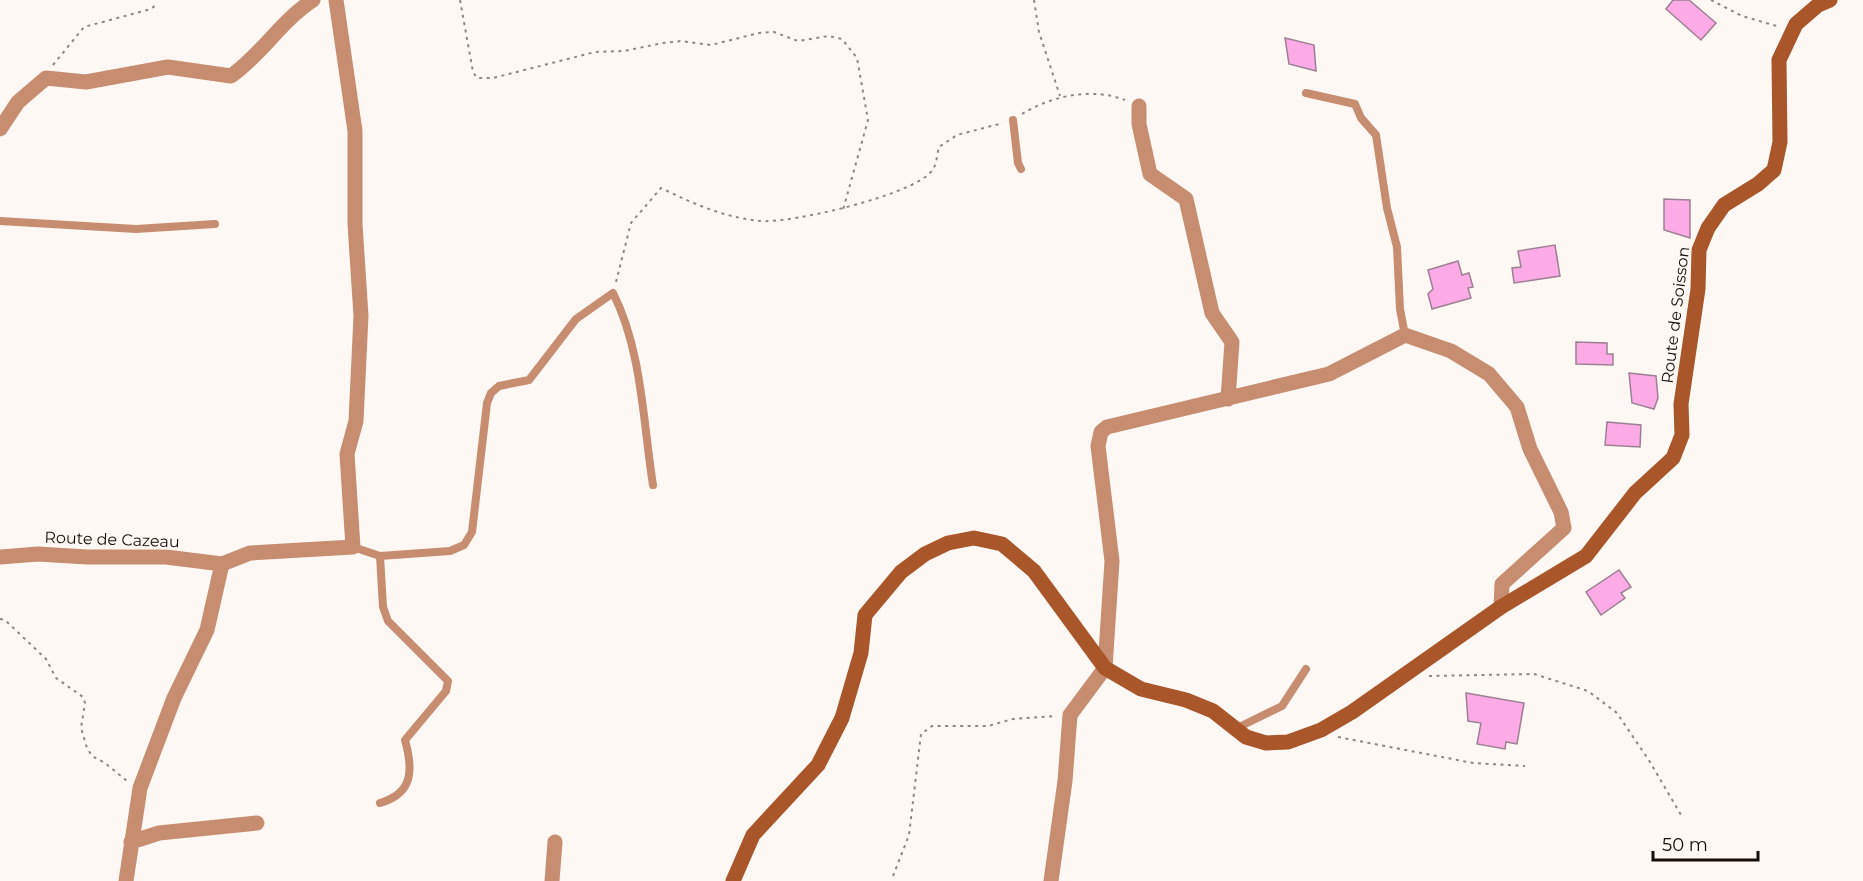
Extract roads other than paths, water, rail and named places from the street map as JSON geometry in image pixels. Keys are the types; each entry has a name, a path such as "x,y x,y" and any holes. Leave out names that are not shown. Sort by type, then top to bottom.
{"street":[{"path":"0,129 18,102 46,78 86,82 168,68 231,76 253,61 294,13 313,0"},
{"path":"126,881 140,788 174,698 207,630 222,564 250,553 353,547 347,454 356,421 361,316 355,224 355,131 336,0"},
{"name":"Route de Soisson","path":"1105,668 1141,689 1186,700 1213,711 1246,737 1266,743 1288,742 1322,730 1352,712 1501,607 1586,555 1635,493 1673,458 1682,435 1682,404 1698,289 1699,250 1708,228 1724,205 1758,184 1774,170 1780,142 1779,60 1791,30 1818,5 1830,0"},
{"path":"1139,106 1139,124 1150,174 1186,199 1212,313 1232,342 1228,399"},
{"path":"1051,881 1065,781 1070,715 1105,668 1112,561 1098,446 1101,432 1107,427 1329,374 1405,335 1451,351 1489,375 1517,407 1530,449 1561,512 1564,528 1502,584 1501,607"},
{"path":"733,881 753,835 818,765 842,718 861,653 865,615 901,572 925,554 948,543 974,538 1002,544 1034,571 1105,668"},
{"name":"Route de Cazeau","path":"0,557 38,554 87,557 166,557 222,564"},
{"path":"131,842 159,833 257,823"},
{"path":"552,881 555,842"}],"lane":[{"path":"1306,93 1354,104 1361,118 1376,135 1387,208 1397,247 1400,309 1405,335"},
{"path":"1012,120 1018,163 1021,169"},
{"path":"0,221 136,229 215,224"},
{"path":"353,547 380,556 450,551 464,545 472,532 487,403 491,393 499,386 529,380 576,319 613,293 622,312 633,354 653,485"},
{"path":"380,556 383,607 388,621 448,681 446,691 405,740 412,767 403,790 394,799 380,803"},
{"path":"1234,729 1282,706 1306,669"}]}
